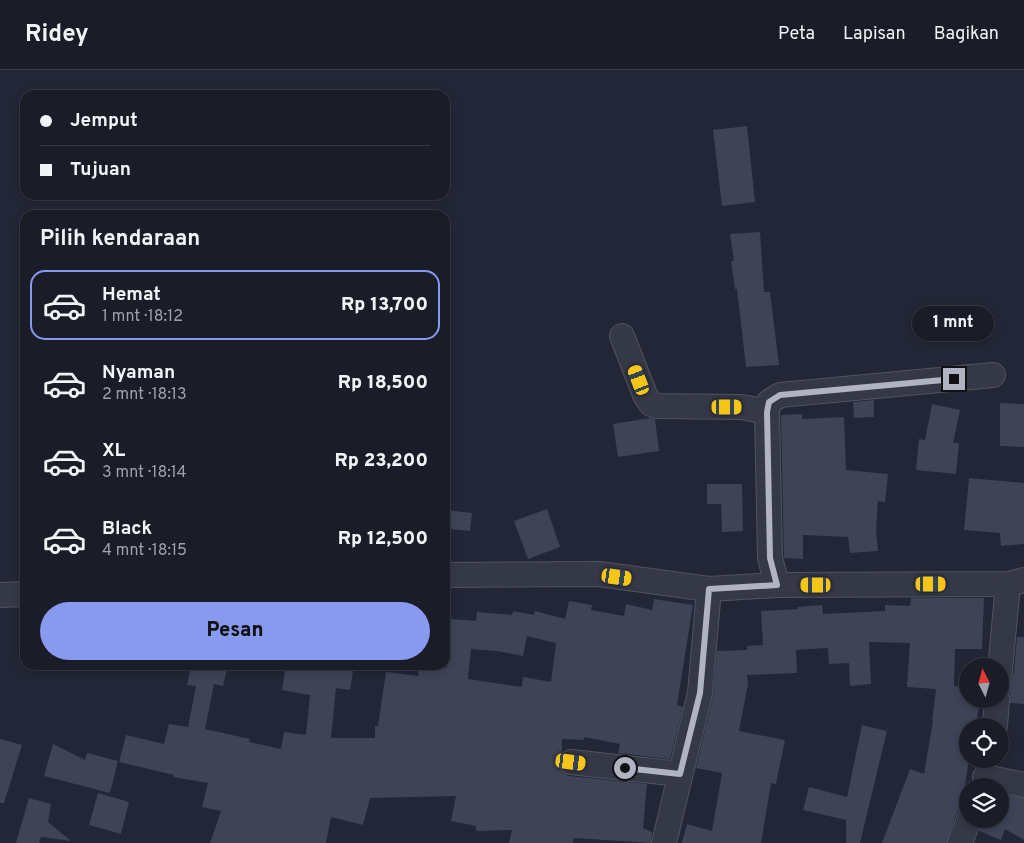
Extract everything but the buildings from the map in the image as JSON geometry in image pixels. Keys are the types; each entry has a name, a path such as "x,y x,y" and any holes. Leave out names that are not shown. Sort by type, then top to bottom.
{"street":[{"path":"622,336 645,395 651,404 657,406 742,407 767,412"},
{"path":"777,585 770,558 767,412 769,402 780,395 993,375"},
{"path":"450,575 599,574 709,589 777,585 1016,582 1002,658"},
{"path":"664,843 700,693 709,589"},
{"path":"0,595 20,594"},
{"path":"571,762 680,774"},
{"path":"985,774 1024,785"},
{"path":"960,843 966,828"}],"route":[{"path":"625,768 680,774 700,693 709,589 777,585 770,558 767,412 769,402 780,395 954,379"}]}
